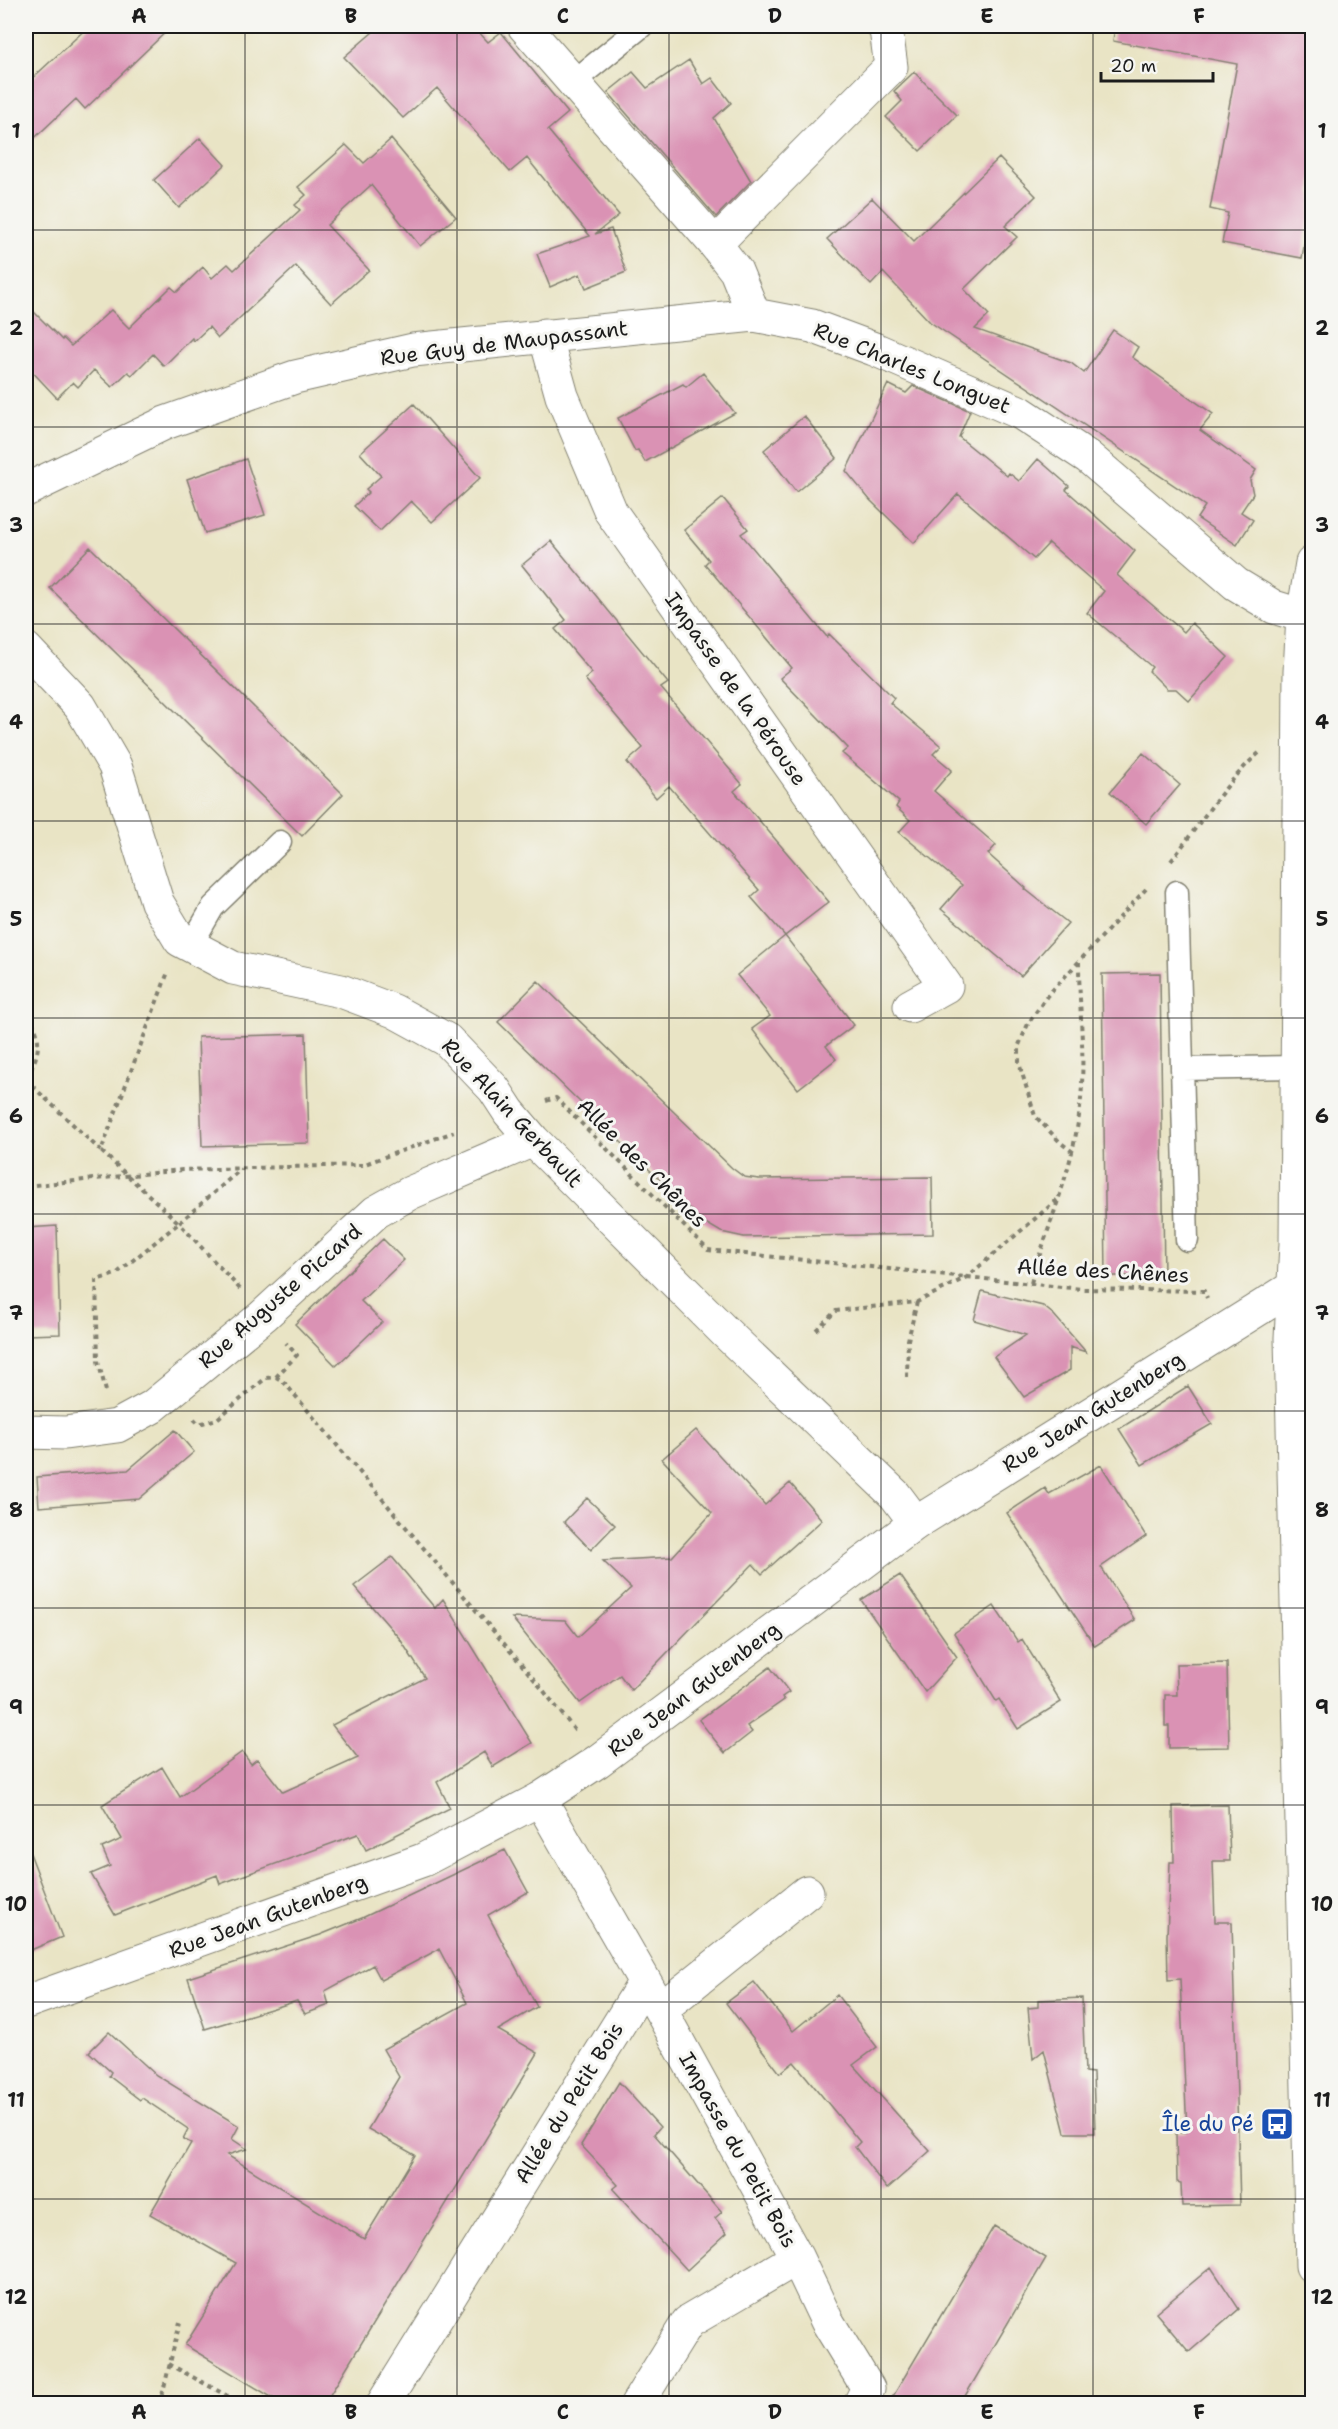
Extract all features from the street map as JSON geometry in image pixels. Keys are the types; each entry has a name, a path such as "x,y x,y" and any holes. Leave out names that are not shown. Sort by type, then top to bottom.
{"street":[{"path":"524,26 715,244 736,271 754,315"},
{"path":"715,244 891,67 886,29 883,26"},
{"name":"Rue Guy de Maupassant","path":"26,490 165,423 295,377 413,350 754,315"},
{"name":"Rue Charles Longuet","path":"754,315 812,326 874,349 1021,413 1088,458 1236,584 1274,607 1303,616"},
{"name":"Impasse de la Pérouse","path":"546,335 562,396 611,512 946,986 910,1006"},
{"path":"1312,563 1303,616 1306,675 1298,1067 1304,1283 1291,1338 1312,2266"},
{"path":"26,649 80,706 115,766 157,902 185,942"},
{"name":"Rue Alain Gerbault","path":"185,942 233,968 341,991 394,1011 447,1040 494,1089 509,1112 533,1140 726,1333 895,1495 916,1522"},
{"name":"Rue Auguste Piccard","path":"26,1432 64,1433 117,1426 152,1407 262,1316 376,1212 410,1193 533,1140"},
{"name":"Rue Jean Gutenberg","path":"26,2002 423,1860 540,1799 598,1761 916,1522 1224,1330 1304,1283"},
{"path":"540,1799 645,1982"},
{"path":"661,2009 807,1892"},
{"name":"Impasse du Petit Bois","path":"645,1982 797,2258 827,2321 868,2388 860,2403"},
{"name":"Allée du Petit Bois","path":"383,2403 645,1982"},
{"path":"637,2403 688,2322 797,2258"}],"lane":[{"path":"573,82 642,26"},
{"path":"185,942 213,907 280,842"},
{"path":"1177,892 1187,1240"},
{"path":"1182,1069 1298,1067"}],"path":[{"path":"1168,864 1218,796 1242,768 1259,753"},
{"path":"1073,1152 1060,1143 1035,1116 1019,1064 1019,1045 1028,1023 1047,996 1153,882"},
{"path":"101,1151 185,942"},
{"path":"1030,1283 1073,1152 1081,1106 1078,962"},
{"path":"26,1015 32,1021 38,1041 36,1061 26,1079 126,1176 179,1223 247,1298"},
{"name":"Allée des Chênes","path":"26,1186 182,1170 362,1165 509,1112 556,1098 708,1250 1082,1289 1204,1291 1224,1330"},
{"path":"117,1426 98,1361 96,1280 116,1274 241,1169"},
{"path":"816,1330 836,1311 917,1302 967,1277 1059,1199"},
{"path":"907,1377 908,1340 917,1302"},
{"path":"276,1377 297,1355 284,1340"},
{"path":"170,1392 199,1424 218,1419 266,1378 276,1377 283,1381 543,1690 598,1761"},
{"path":"160,2403 180,2322"},
{"path":"169,2364 242,2403"}],"building":[{"path":"89,26 172,26 85,109 76,99 26,146 26,84"},
{"path":"380,26 473,26 488,42 501,32 568,113 548,130 619,215 595,234 611,229 626,272 586,288 580,274 550,287 537,254 590,236 527,158 510,172 437,88 403,118 344,57"},
{"path":"1115,26 1312,26 1312,201 1302,258 1222,243 1228,213 1210,209 1237,64 1113,41"},
{"path":"689,60 703,84 712,78 731,103 714,118 751,181 716,217 608,92 633,72 647,88"},
{"path":"914,72 957,115 920,151 886,117 902,101 894,91"},
{"path":"200,138 225,165 179,208 154,180"},
{"path":"391,139 456,217 420,246 371,185 327,225 369,270 331,304 296,266 218,338 209,327 194,341 192,338 164,366 153,354 132,375 128,372 112,387 94,370 78,387 73,382 57,398 26,365 26,304 71,346 111,310 129,328 171,287 177,292 203,267 212,278 228,264 234,270 300,210 295,205 306,195 298,187 346,145 364,163"},
{"path":"999,158 1036,196 1005,226 1017,237 964,289 989,315 975,329 1071,363 1084,373 1113,330 1138,347 1132,357 1213,414 1200,430 1256,470 1250,480 1253,494 1241,512 1253,520 1237,545 1197,518 1205,506 930,322 883,272 871,285 827,239 872,198 914,241"},
{"path":"703,373 735,413 645,462 638,450 635,451 618,418 683,384 686,387"},
{"path":"888,384 906,393 913,386 970,411 959,437 1007,476 1009,473 1019,481 1038,459 1069,486 1066,490 1135,551 1117,575 1184,632 1192,623 1228,657 1189,701 1176,689 1167,689 1149,671 1152,667 1087,613 1104,591 1049,543 1034,559 958,494 914,543 870,500 846,471"},
{"path":"414,404 480,478 432,522 411,501 380,531 354,506 369,492 366,489 381,476 360,453"},
{"path":"804,416 837,458 796,492 764,450"},
{"path":"246,459 265,515 205,533 187,479"},
{"path":"723,498 748,529 741,534 827,637 829,634 894,698 890,703 941,746 933,754 952,770 934,791 996,845 988,854 1025,889 1068,923 1021,976 941,909 962,885 899,832 910,820 896,807 899,802 842,753 848,748 780,678 792,668 705,564 709,560 684,530"},
{"path":"551,541 668,683 661,688 742,784 734,791 829,902 785,936 751,897 759,890 669,786 656,798 627,762 643,748 585,679 592,673 555,629 566,620 522,565"},
{"path":"90,547 343,794 302,836 50,588"},
{"path":"1143,753 1180,785 1146,824 1110,792"},
{"path":"785,936 854,1025 826,1046 836,1059 798,1089 752,1029 770,1016 737,975"},
{"path":"1160,973 1164,1276 1106,1276 1102,974"},
{"path":"538,981 744,1177 759,1179 932,1177 933,1234 744,1237 721,1232 702,1221 498,1022"},
{"path":"306,1034 309,1143 202,1146 198,1037"},
{"path":"57,1226 60,1334 26,1335 26,1228"},
{"path":"383,1239 404,1260 361,1301 382,1322 336,1366 295,1324"},
{"path":"982,1291 1043,1306 1054,1315 1086,1352 1070,1347 1070,1370 1024,1397 994,1357 1026,1335 974,1320"},
{"path":"1188,1386 1212,1424 1142,1465 1119,1429"},
{"path":"175,1430 194,1452 139,1499 39,1507 37,1477 128,1470"},
{"path":"696,1430 765,1505 790,1483 822,1520 762,1574 753,1564 631,1690 620,1675 580,1703 512,1618 565,1620 578,1637 631,1588 603,1561 672,1557 712,1513 662,1459"},
{"path":"1101,1465 1146,1536 1101,1567 1135,1620 1095,1646 1007,1513 1045,1488 1049,1494"},
{"path":"587,1498 615,1525 591,1550 564,1522"},
{"path":"392,1557 435,1608 443,1599 532,1743 493,1767 484,1752 437,1782 450,1808 366,1850 358,1834 220,1884 217,1875 115,1915 91,1874 110,1866 102,1848 122,1839 102,1805 162,1767 180,1797 242,1752 251,1764 257,1759 283,1792 358,1758 332,1725 425,1678 400,1639 354,1586"},
{"path":"900,1575 957,1657 925,1692 861,1600"},
{"path":"994,1606 1018,1642 1022,1639 1061,1702 1018,1729 999,1699 996,1701 954,1633"},
{"path":"1227,1663 1229,1747 1169,1748 1169,1726 1165,1726 1165,1695 1177,1695 1176,1664"},
{"path":"770,1667 789,1692 782,1697 784,1700 747,1726 752,1732 725,1753 699,1720"},
{"path":"1228,1805 1230,1861 1213,1861 1215,1922 1232,1922 1240,2205 1182,2206 1181,2183 1177,2182 1176,2132 1187,2132 1180,1979 1168,1980 1167,1936 1170,1862 1174,1862 1173,1806"},
{"path":"28,1848 62,1937 26,1952 26,1849"},
{"path":"505,1850 528,1892 488,1915 537,2007 498,2030 538,2053 325,2403 281,2403 185,2345 236,2263 150,2214 191,2143 183,2139 188,2129 142,2098 140,2100 109,2076 111,2072 89,2052 109,2032 156,2075 239,2126 232,2139 247,2149 227,2155 364,2239 415,2155 368,2129 399,2077 383,2049 467,2003 439,1949 381,1980 373,1965 325,1991 329,2005 305,2014 297,2001 205,2029 188,1978 320,1935 362,1918"},
{"path":"754,1982 793,2031 837,1995 877,2047 853,2065 930,2151 887,2189 855,2147 860,2142 794,2062 780,2073 726,2003"},
{"path":"1082,1998 1085,2072 1093,2073 1095,2133 1065,2133 1044,2050 1033,2059 1028,2008 1038,2007 1038,2000"},
{"path":"619,2082 660,2127 654,2134 722,2212 715,2218 727,2233 687,2270 613,2189 618,2185 581,2145"},
{"path":"994,2226 1046,2258 961,2403 889,2403"},
{"path":"1211,2267 1239,2309 1189,2352 1156,2313"}],"place":[{"name":"Île du Pé","path":"1277,2124"}]}
